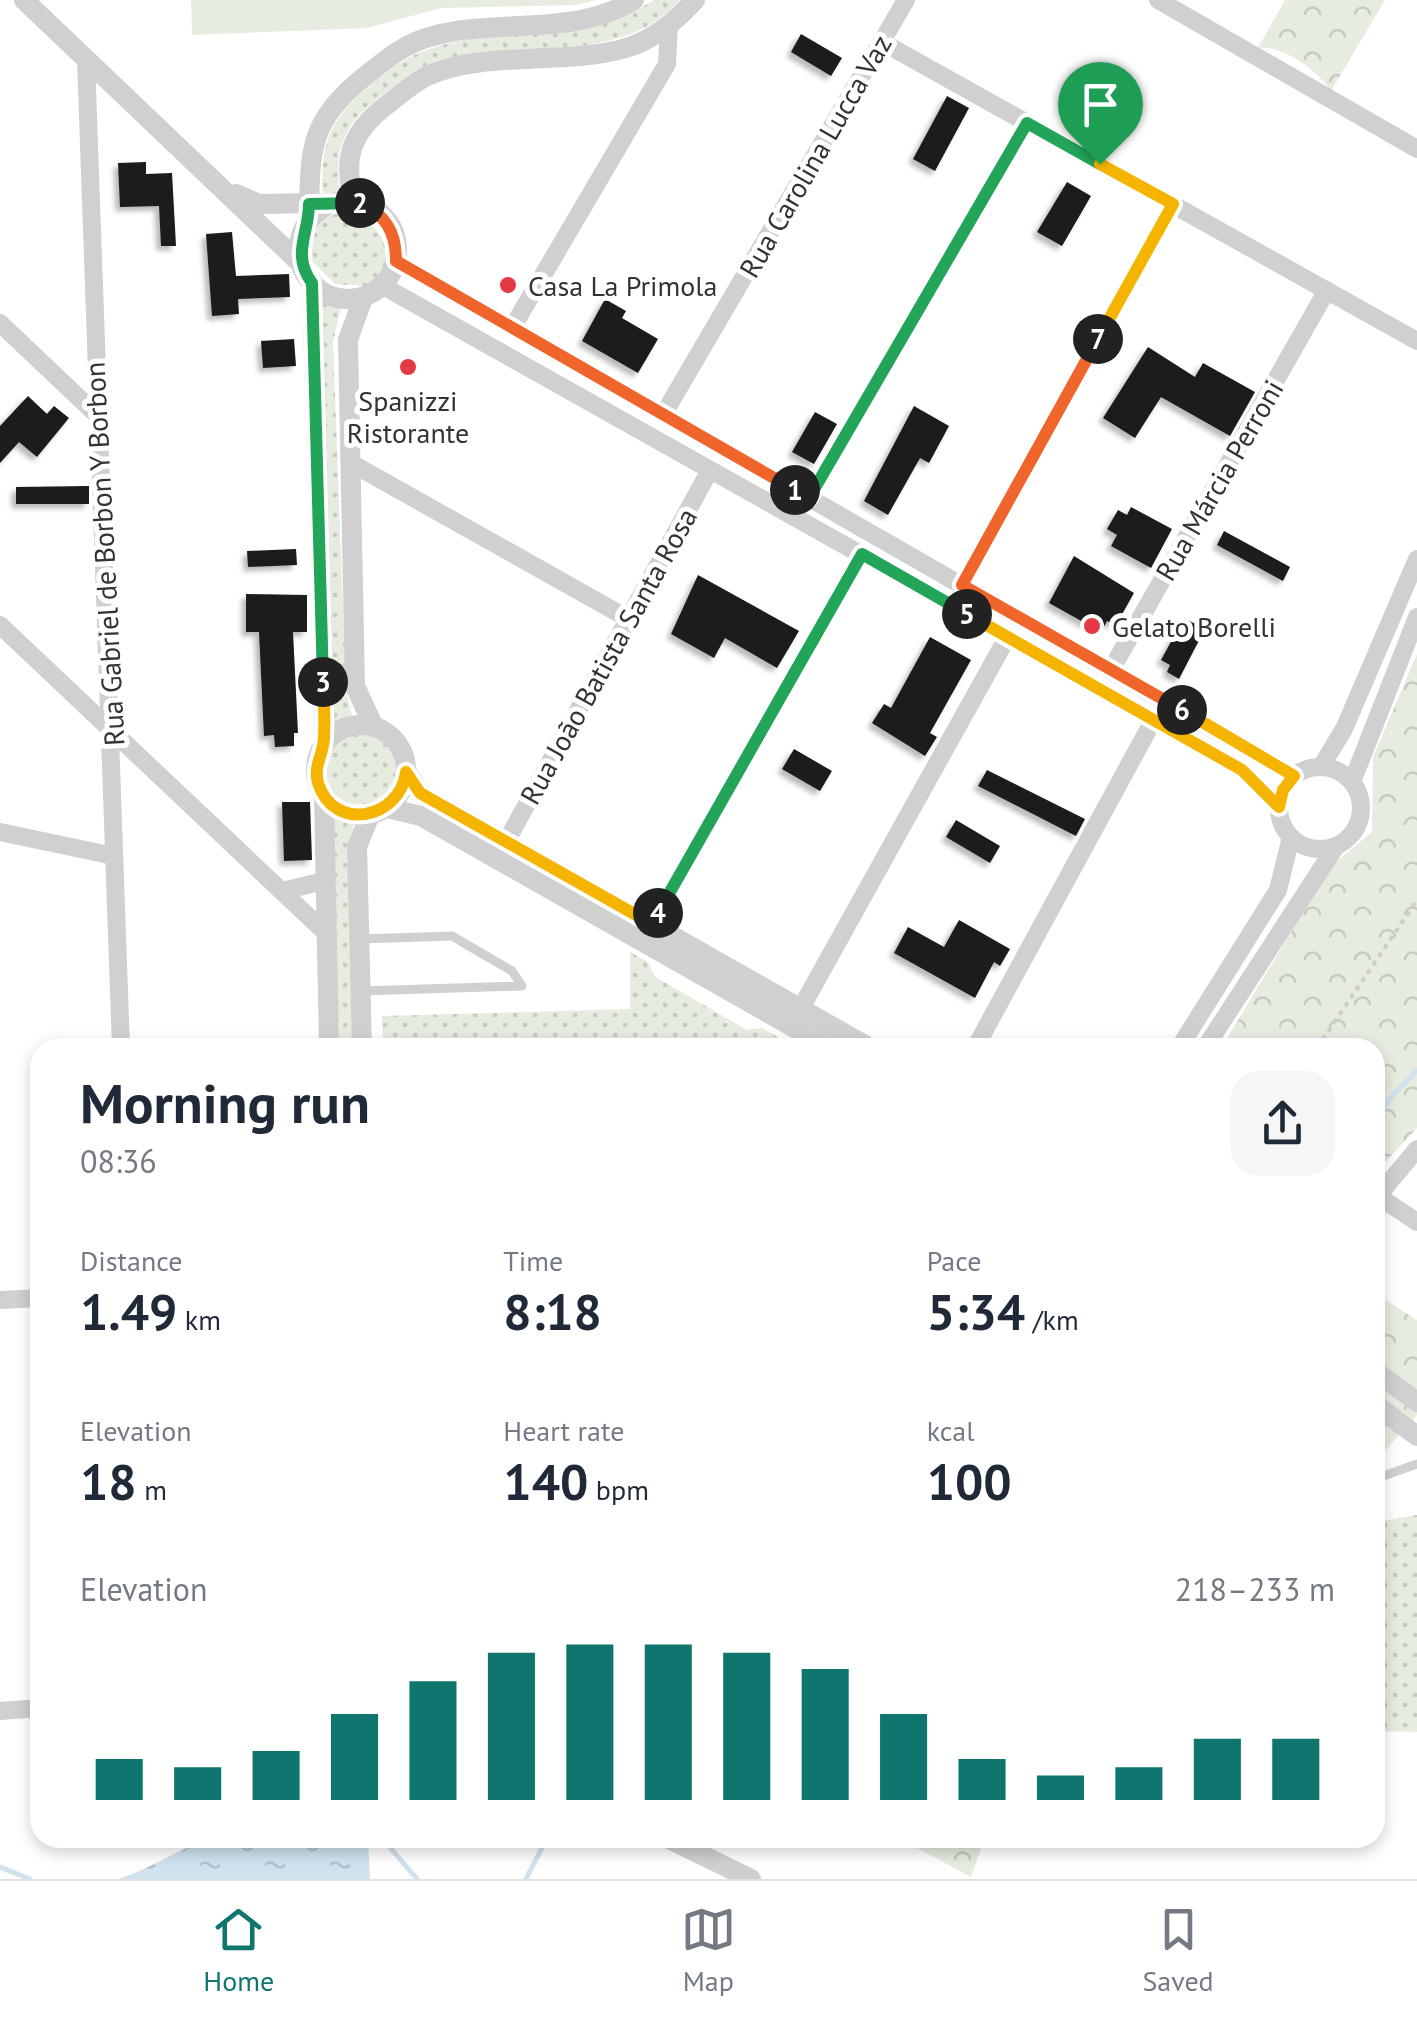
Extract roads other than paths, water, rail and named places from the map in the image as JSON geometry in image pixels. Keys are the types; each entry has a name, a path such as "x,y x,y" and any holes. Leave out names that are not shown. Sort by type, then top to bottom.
{"street":[{"path":"24,0 306,274 336,295 363,298 384,286 396,261 391,228 380,214 355,202 331,203 309,211 260,204 208,176"},
{"path":"329,1038 324,796 316,768 324,743 306,274 300,244 309,211 312,144 321,119 344,93 402,48 455,32 588,19 634,0"},
{"path":"355,202 347,171 354,140 371,118 427,76 454,68 610,51 638,43 670,25 695,0"},
{"name":"Rua Carolina Lucca Vaz","path":"663,415 906,0"},
{"path":"1158,0 1417,150"},
{"path":"512,328 668,64 670,25"},
{"path":"882,42 1417,341"},
{"name":"Rua Gabriel de Borbon Y Borbon","path":"86,60 96,415 113,732 121,1038"},
{"path":"809,498 1027,123"},
{"path":"962,585 1173,204"},
{"path":"396,261 1294,776"},
{"path":"384,286 1242,770 1279,807 1291,837 1278,890 1185,1038"},
{"name":"Rua Márcia Perroni","path":"1111,670 1326,290"},
{"path":"363,298 348,340 355,686 374,727"},
{"path":"0,323 96,415"},
{"path":"351,464 627,618"},
{"name":"Rua João Batista Santa Rosa","path":"506,842 710,470"},
{"path":"652,924 862,554"},
{"path":"1279,807 1283,790 1294,776 1321,767 1344,730 1417,560"},
{"path":"1352,782 1417,617"},
{"path":"0,625 327,934"},
{"path":"801,1008 1008,636"},
{"path":"980,1038 1154,719"},
{"path":"324,743 348,727 374,727 394,739 406,772 420,793 853,1038"},
{"path":"1211,1038 1336,846 1355,830 1360,818 1358,793 1352,782 1321,767"},
{"path":"362,1038 358,847 378,811 401,792 406,772"},
{"path":"324,796 339,810 420,816 799,1038"},
{"path":"0,832 114,856"},
{"path":"1291,837 1316,849 1336,846"},
{"path":"282,891 324,881"},
{"path":"1385,1184 1417,1149"},
{"path":"1385,1198 1417,1222"},
{"path":"0,1300 30,1298"},
{"path":"1385,1378 1417,1402"},
{"path":"1385,1412 1417,1436"},
{"path":"0,1711 30,1709"},
{"path":"687,1848 751,1879"}],"lane":[{"path":"359,938 452,936 512,971 522,986 360,991"},
{"path":"1385,1475 1417,1464"}],"water":[{"path":"186,1848 368,1848 370,1879 118,1879"}],"waterway":[{"path":"1385,1104 1417,1070"},
{"path":"391,1848 417,1879"},
{"path":"526,1879 542,1848"},
{"path":"0,1867 30,1879"}],"place":[{"name":"Casa La Primola","path":"508,285"},
{"name":"Spanizzi Ristorante","path":"408,367"},
{"name":"Gelato Borelli","path":"1092,626"}]}
